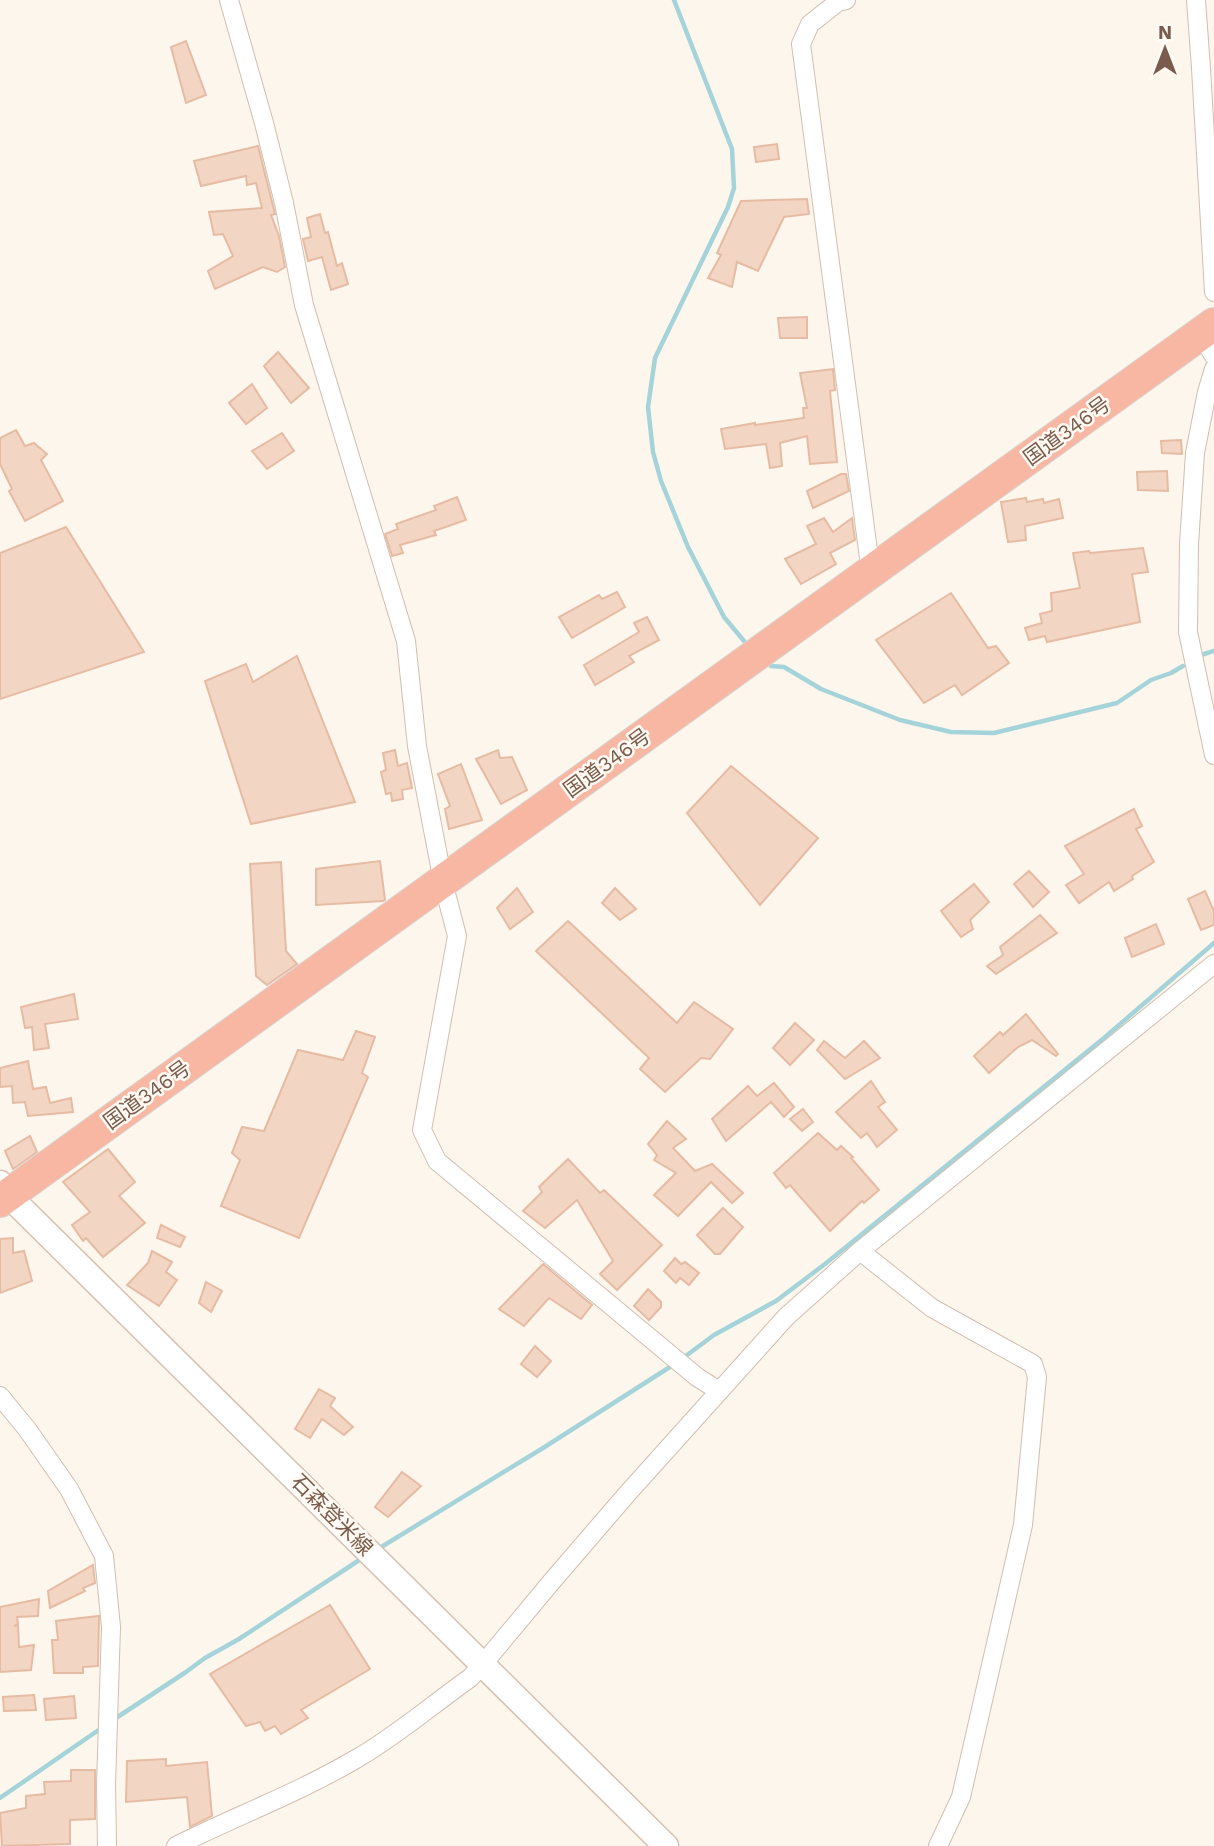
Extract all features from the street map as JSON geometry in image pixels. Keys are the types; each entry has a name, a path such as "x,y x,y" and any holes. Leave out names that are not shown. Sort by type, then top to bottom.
{"highway":[{"name":"国道346号","path":"3,1193 443,882 871,573 1209,338"}],"main road":[{"name":"石森登米線","path":"3,1193 666,1846"}],"street":[{"path":"229,0 284,203 304,305 406,641 417,746 443,882 457,936 422,1130 437,1161 697,1377 719,1391"},
{"path":"846,0 838,2 810,24 801,44 871,573"},
{"path":"1196,0 1214,292"},
{"path":"1214,369 1195,453 1189,544 1188,632 1214,755"},
{"path":"176,1846 300,1789 357,1758 470,1678 786,1317 860,1251 1214,964"},
{"path":"860,1251 932,1308 1033,1364 1037,1377 1023,1525 961,1797 938,1846"},
{"path":"0,1396 69,1489 104,1556 111,1627 106,1785 107,1846"}],"building":[{"path":"186,41 206,95 186,103 171,47"},
{"path":"777,144 779,159 756,162 754,147"},
{"path":"258,146 275,214 271,215 279,236 285,267 277,272 263,267 215,289 208,271 233,256 223,234 214,235 209,212 262,208 256,183 247,185 246,176 201,186 194,161"},
{"path":"807,199 809,214 784,217 758,271 737,262 732,287 708,278 721,255 717,253 741,201"},
{"path":"320,214 337,266 342,263 348,284 331,290 322,257 308,261 303,239 311,237 307,218"},
{"path":"807,317 807,338 780,338 778,318"},
{"path":"278,352 309,388 291,403 264,366"},
{"path":"833,369 835,390 830,391 837,462 810,464 807,436 780,443 782,466 770,468 766,444 725,449 721,429 804,418 803,408 807,408 800,373"},
{"path":"252,384 267,408 246,424 229,403"},
{"path":"16,430 25,446 34,443 47,454 41,460 63,501 25,521 9,491 12,489 0,464 0,438"},
{"path":"282,433 294,451 267,469 252,451"},
{"path":"1181,440 1182,454 1162,453 1161,441"},
{"path":"1167,471 1168,491 1138,490 1137,472"},
{"path":"846,474 849,491 813,508 807,491"},
{"path":"457,497 466,520 434,531 436,535 400,545 403,553 392,556 385,534 398,529 396,524 436,510 434,506"},
{"path":"1026,498 1027,502 1043,499 1044,503 1059,499 1063,518 1025,526 1026,540 1008,542 1001,502"},
{"path":"824,518 833,532 852,518 855,540 830,553 836,564 801,584 785,559 816,544 807,526"},
{"path":"66,527 144,652 0,699 0,553"},
{"path":"1143,548 1148,572 1132,574 1140,622 1047,642 1045,636 1029,640 1025,628 1042,623 1040,614 1052,611 1051,593 1080,588 1073,553"},
{"path":"617,592 625,607 572,638 559,617 599,595 602,599"},
{"path":"951,593 988,648 996,646 1009,663 962,695 955,685 924,703 876,640"},
{"path":"647,617 659,640 629,656 634,662 595,685 584,665 639,632 634,623"},
{"path":"297,656 355,802 251,824 205,681 246,664 253,682"},
{"path":"395,750 398,766 407,763 412,788 402,790 403,799 392,801 391,793 386,794 381,772 386,770 383,753"},
{"path":"498,750 500,758 512,757 527,790 501,804 476,759"},
{"path":"461,764 482,820 449,829 445,809 450,806 438,774"},
{"path":"731,766 818,838 760,905 687,813"},
{"path":"1134,809 1142,826 1136,829 1154,862 1114,891 1109,882 1079,903 1066,885 1084,874 1065,846"},
{"path":"380,861 385,900 316,905 316,869"},
{"path":"281,862 286,951 297,964 267,985 256,976 250,864"},
{"path":"1029,871 1049,892 1033,907 1014,884"},
{"path":"974,884 989,902 970,920 973,929 961,937 941,911"},
{"path":"517,888 533,912 510,929 497,908"},
{"path":"615,888 636,909 620,920 602,903"},
{"path":"1205,891 1214,911 1214,925 1201,930 1188,899"},
{"path":"1040,915 1057,933 996,974 987,966 1003,955 1000,947"},
{"path":"568,921 677,1023 694,1002 733,1029 710,1059 701,1058 665,1092 640,1069 649,1058 536,951"},
{"path":"1156,924 1164,944 1132,957 1125,938"},
{"path":"74,994 78,1019 45,1024 49,1048 34,1050 32,1027 25,1028 21,1007"},
{"path":"1026,1014 1058,1054 1056,1056 1032,1040 1018,1047 989,1073 974,1056 1000,1032 1003,1035"},
{"path":"795,1023 814,1040 790,1065 773,1048"},
{"path":"356,1031 375,1037 362,1073 368,1077 299,1238 221,1206 240,1160 232,1153 242,1127 264,1131 298,1050 343,1060"},
{"path":"824,1041 845,1058 864,1041 880,1058 845,1079 817,1050"},
{"path":"28,1061 33,1089 46,1087 50,1103 71,1098 73,1112 28,1116 25,1102 13,1103 12,1086 0,1087 0,1068"},
{"path":"871,1081 885,1102 878,1107 897,1130 877,1147 867,1133 861,1138 836,1112"},
{"path":"774,1083 794,1107 784,1117 771,1102 726,1141 712,1119 748,1086 757,1096"},
{"path":"803,1109 813,1122 802,1131 790,1119"},
{"path":"667,1121 686,1139 673,1148 695,1171 712,1164 743,1193 732,1203 711,1182 678,1216 654,1195 676,1173 654,1160 657,1155 648,1144"},
{"path":"818,1133 837,1150 841,1146 853,1157 851,1158 879,1190 864,1203 862,1201 830,1231 790,1185 786,1188 774,1173"},
{"path":"30,1136 37,1152 13,1169 5,1151"},
{"path":"108,1149 135,1182 119,1196 145,1223 103,1257 86,1238 83,1241 72,1225 90,1212 63,1182"},
{"path":"568,1159 600,1193 604,1190 662,1245 617,1290 600,1274 613,1261 577,1200 545,1228 523,1211 542,1192 539,1187"},
{"path":"723,1208 743,1227 720,1254 715,1254 697,1235"},
{"path":"161,1225 185,1237 180,1247 157,1238"},
{"path":"13,1238 13,1253 24,1251 32,1281 0,1293 0,1239"},
{"path":"152,1251 172,1262 166,1272 177,1280 159,1306 127,1285 148,1263"},
{"path":"675,1258 699,1273 689,1285 680,1278 676,1283 664,1271"},
{"path":"543,1264 592,1305 581,1319 549,1298 524,1326 499,1309"},
{"path":"206,1282 222,1291 211,1312 199,1303"},
{"path":"648,1289 661,1302 661,1307 649,1320 634,1306"},
{"path":"535,1346 551,1361 537,1377 521,1364"},
{"path":"319,1389 335,1398 330,1406 353,1427 344,1435 322,1419 310,1438 295,1429"},
{"path":"402,1472 421,1486 388,1517 375,1507"},
{"path":"93,1565 95,1583 83,1588 85,1591 50,1608 48,1591"},
{"path":"39,1599 38,1616 17,1617 18,1624 14,1626 18,1625 19,1647 34,1645 31,1670 0,1672 0,1607"},
{"path":"330,1605 370,1669 301,1710 308,1718 281,1734 275,1726 265,1731 260,1722 246,1726 210,1674"},
{"path":"99,1616 98,1666 83,1667 83,1673 54,1673 52,1640 58,1640 56,1621"},
{"path":"34,1695 36,1710 4,1711 3,1697"},
{"path":"74,1696 76,1718 46,1720 44,1699"},
{"path":"166,1759 166,1766 207,1762 212,1816 190,1827 187,1797 126,1802 127,1761"},
{"path":"71,1770 95,1770 95,1819 70,1820 70,1844 2,1846 0,1813 26,1808 26,1796 45,1794 44,1782 71,1781"}],"waterway":[{"path":"674,0 732,149 734,188 728,207 655,358 648,407 653,452 661,481 688,547 724,617 744,641"},
{"path":"1201,655 1214,651"},
{"path":"771,666 784,667 821,689 900,720 951,732 994,733 1117,703 1151,680 1183,666"},
{"path":"683,1358 714,1335 776,1301 825,1264 1104,1038 1214,943"},
{"path":"378,1549 673,1365"},
{"path":"113,1720 364,1557"},
{"path":"0,1798 103,1727"}]}
